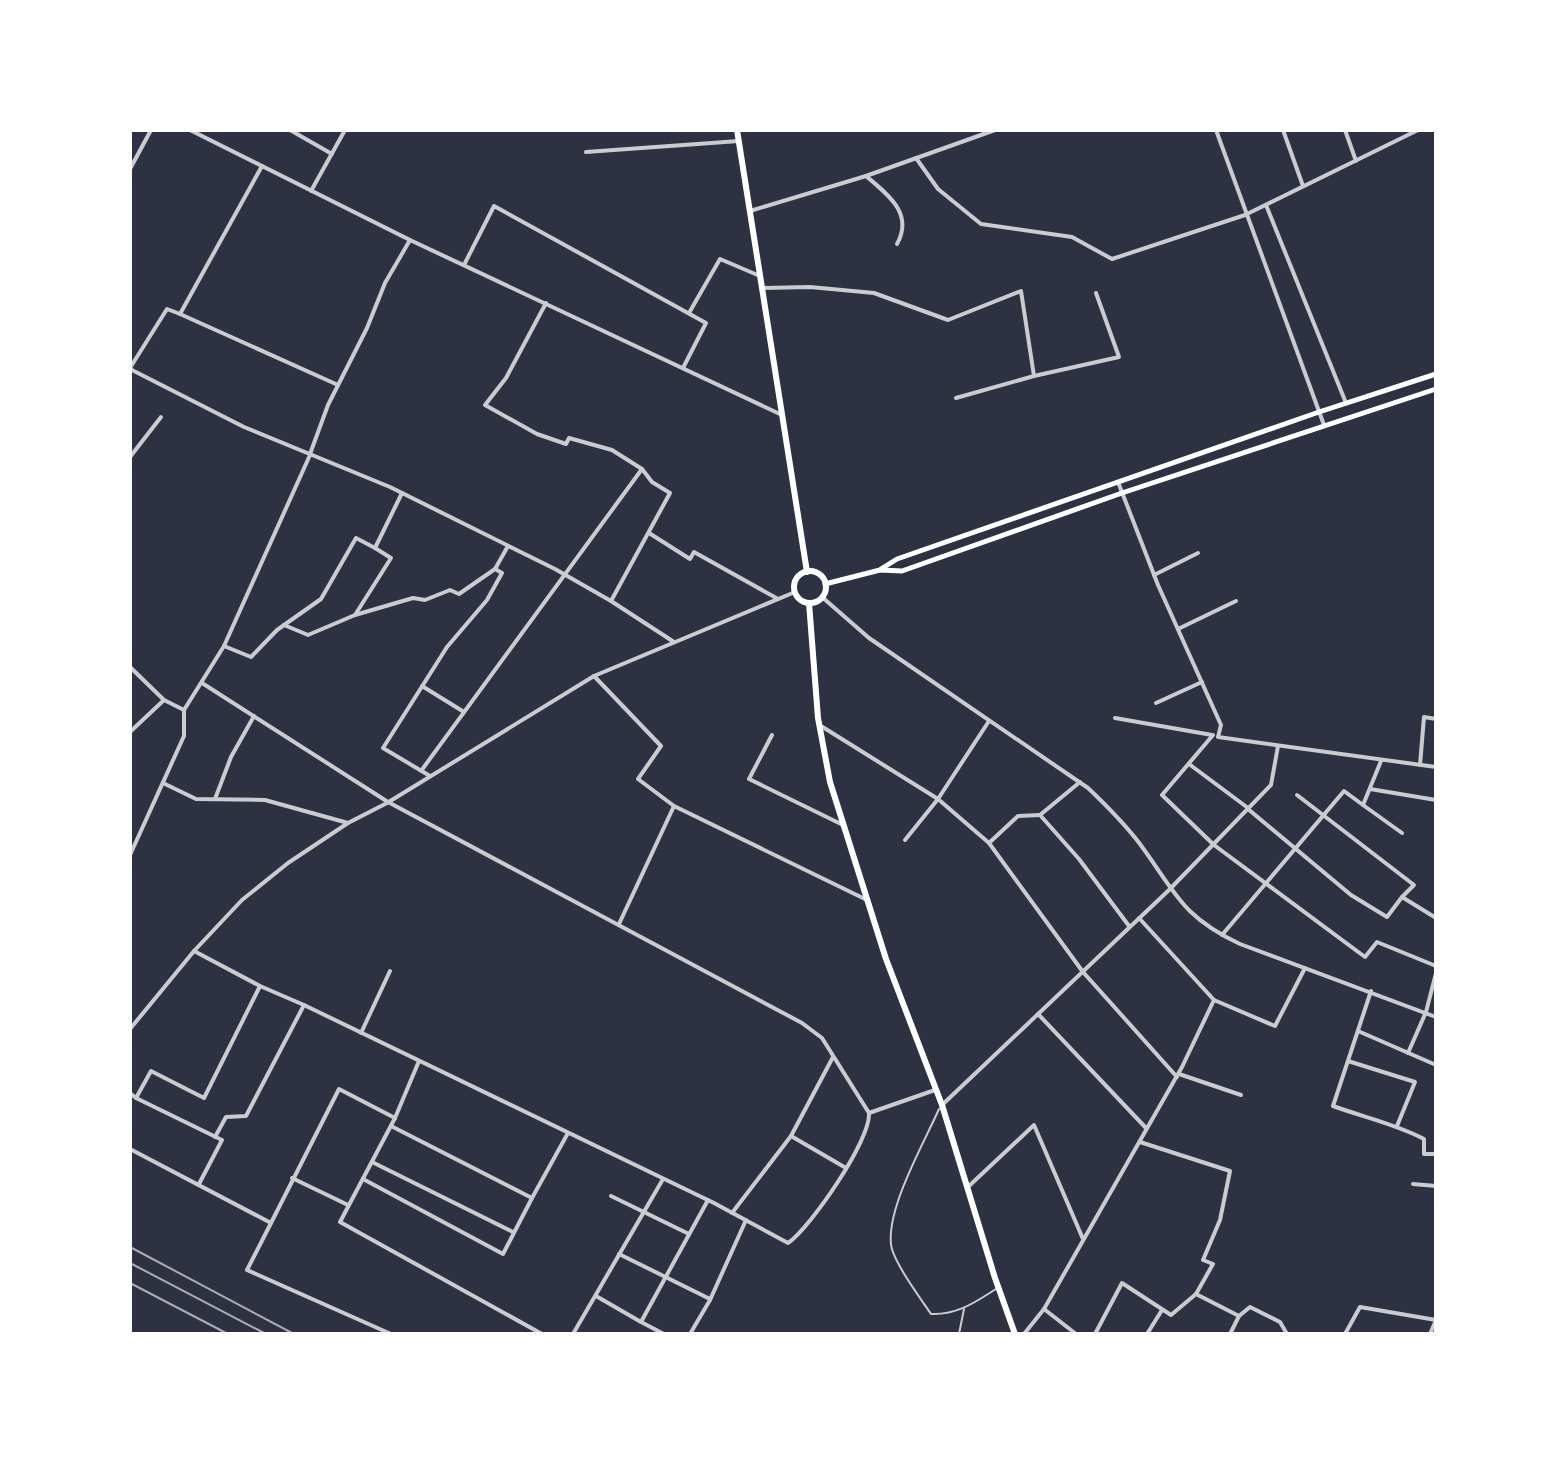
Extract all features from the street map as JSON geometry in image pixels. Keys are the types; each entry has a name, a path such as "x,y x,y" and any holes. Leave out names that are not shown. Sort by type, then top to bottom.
{"highway":[{"path":"737,130 807,572"},
{"path":"807,572 820,575 825,584 822,597 809,603 798,598 795,592 795,581 807,572"},
{"path":"809,603 818,724 830,782 886,959 942,1105 1015,1334"}],"main road":[{"path":"880,570 897,559 1436,374"},
{"path":"825,584 880,570 902,571 1122,493 1436,389"}],"street":[{"path":"130,169 151,130"},
{"path":"190,130 410,240 784,416"},
{"path":"290,130 332,154"},
{"path":"311,191 345,130"},
{"path":"750,211 866,176 995,130"},
{"path":"1216,130 1324,425"},
{"path":"1283,130 1303,186"},
{"path":"1345,130 1356,161"},
{"path":"916,158 938,189 981,224 1072,237 1112,259 1245,215 1418,130"},
{"path":"586,152 739,141"},
{"path":"180,314 262,166"},
{"path":"866,176 886,193 903,216 905,230 897,244"},
{"path":"1265,205 1346,403"},
{"path":"464,265 494,206 706,323 683,368"},
{"path":"130,855 184,736 184,710 224,646 385,283 410,240"},
{"path":"689,313 720,259 761,277"},
{"path":"763,288 810,287 874,293 948,320 1021,291 1034,376"},
{"path":"956,398 1119,357 1096,293"},
{"path":"546,303 506,378 485,405 537,434 566,444 569,438 612,450 642,469 652,482 670,493 611,601"},
{"path":"338,386 167,309 130,369 244,427 402,493 564,574 675,643"},
{"path":"130,457 161,417"},
{"path":"421,771 642,469"},
{"path":"1118,482 1154,575 1221,725 1216,736 1162,795 1214,844 1365,957 1377,942 1436,966"},
{"path":"375,548 402,493"},
{"path":"649,533 690,559 694,552 778,599"},
{"path":"224,646 251,657 284,625 321,599 356,538 391,558 355,615"},
{"path":"284,625 308,635 355,615 413,598 425,600 450,590 459,594 495,569 508,546"},
{"path":"1154,575 1198,553"},
{"path":"430,776 383,748 447,647 487,600 502,573 495,569"},
{"path":"130,1029 194,951 242,900 288,863 348,823 388,802 594,676 795,592"},
{"path":"822,597 869,638 1080,782 1118,817 1188,912 1222,935 1436,1017"},
{"path":"1178,629 1236,601"},
{"path":"130,667 164,700 184,710"},
{"path":"594,676 661,746 638,779 674,806 867,900"},
{"path":"1156,703 1202,682"},
{"path":"194,951 260,986 708,1200 788,1243 808,1224 846,1168 870,1122 869,1113 822,1038 802,1023 388,802 202,683"},
{"path":"422,686 464,712"},
{"path":"130,732 164,700"},
{"path":"215,799 231,757 254,716"},
{"path":"1420,766 1424,717 1436,719"},
{"path":"1115,718 1278,746 1436,767"},
{"path":"905,840 938,799 990,720"},
{"path":"818,724 938,799 989,843 1083,972 1178,1076 1241,1095"},
{"path":"772,735 749,779 844,825"},
{"path":"942,1105 1169,890 1271,785 1278,746"},
{"path":"1363,805 1381,761"},
{"path":"1189,764 1351,895 1387,917 1414,885 1297,795"},
{"path":"989,843 1018,816 1040,815 1080,782"},
{"path":"163,783 196,799 265,800 348,823"},
{"path":"1370,789 1436,800"},
{"path":"1222,935 1344,791 1402,833"},
{"path":"619,924 674,806"},
{"path":"1040,815 1079,859 1129,927"},
{"path":"1402,897 1436,918"},
{"path":"1139,918 1214,1000 1275,1026 1306,967"},
{"path":"361,1033 390,971"},
{"path":"1408,1053 1426,1012 1436,973"},
{"path":"136,1098 151,1071 204,1098 260,986"},
{"path":"1371,991 1333,1106 1424,1139 1424,1154 1436,1154"},
{"path":"1024,1334 1044,1309 1178,1076 1214,1000"},
{"path":"215,1137 226,1117 246,1116 304,1005"},
{"path":"1038,1014 1147,1129"},
{"path":"1358,1031 1436,1065"},
{"path":"732,1213 791,1136 833,1057"},
{"path":"419,1061 395,1118 340,1222 542,1334"},
{"path":"1348,1061 1415,1082 1396,1127"},
{"path":"391,1334 247,1270 339,1089 395,1118"},
{"path":"869,1113 935,1090"},
{"path":"130,1093 222,1140 199,1185"},
{"path":"969,1186 1034,1125 1083,1239"},
{"path":"391,1126 532,1198"},
{"path":"363,1179 503,1254 568,1133"},
{"path":"791,1136 846,1168"},
{"path":"1095,1334 1122,1283 1171,1315 1196,1294 1213,1264 1203,1260 1220,1220 1230,1171 1140,1142"},
{"path":"130,1149 271,1223"},
{"path":"372,1162 514,1232"},
{"path":"292,1178 349,1206"},
{"path":"573,1334 663,1179"},
{"path":"1413,1184 1436,1186"},
{"path":"611,1196 689,1234"},
{"path":"641,1322 708,1200"},
{"path":"690,1334 710,1300 746,1220"},
{"path":"619,1254 710,1300"},
{"path":"1196,1294 1239,1316"},
{"path":"596,1296 664,1334"},
{"path":"1230,1334 1239,1316 1250,1307 1280,1322 1287,1334"},
{"path":"1357,1334 1345,1333 1360,1307 1436,1320 1430,1334"},
{"path":"1044,1309 1076,1334"},
{"path":"1147,1334 1162,1310"}],"lane":[{"path":"942,1105 896,1207 891,1245 910,1283 931,1314 949,1315 998,1287"},
{"path":"959,1334 964,1308"}],"railway":[{"path":"130,1247 294,1334"},
{"path":"130,1263 266,1334"},
{"path":"130,1283 228,1334"}]}
